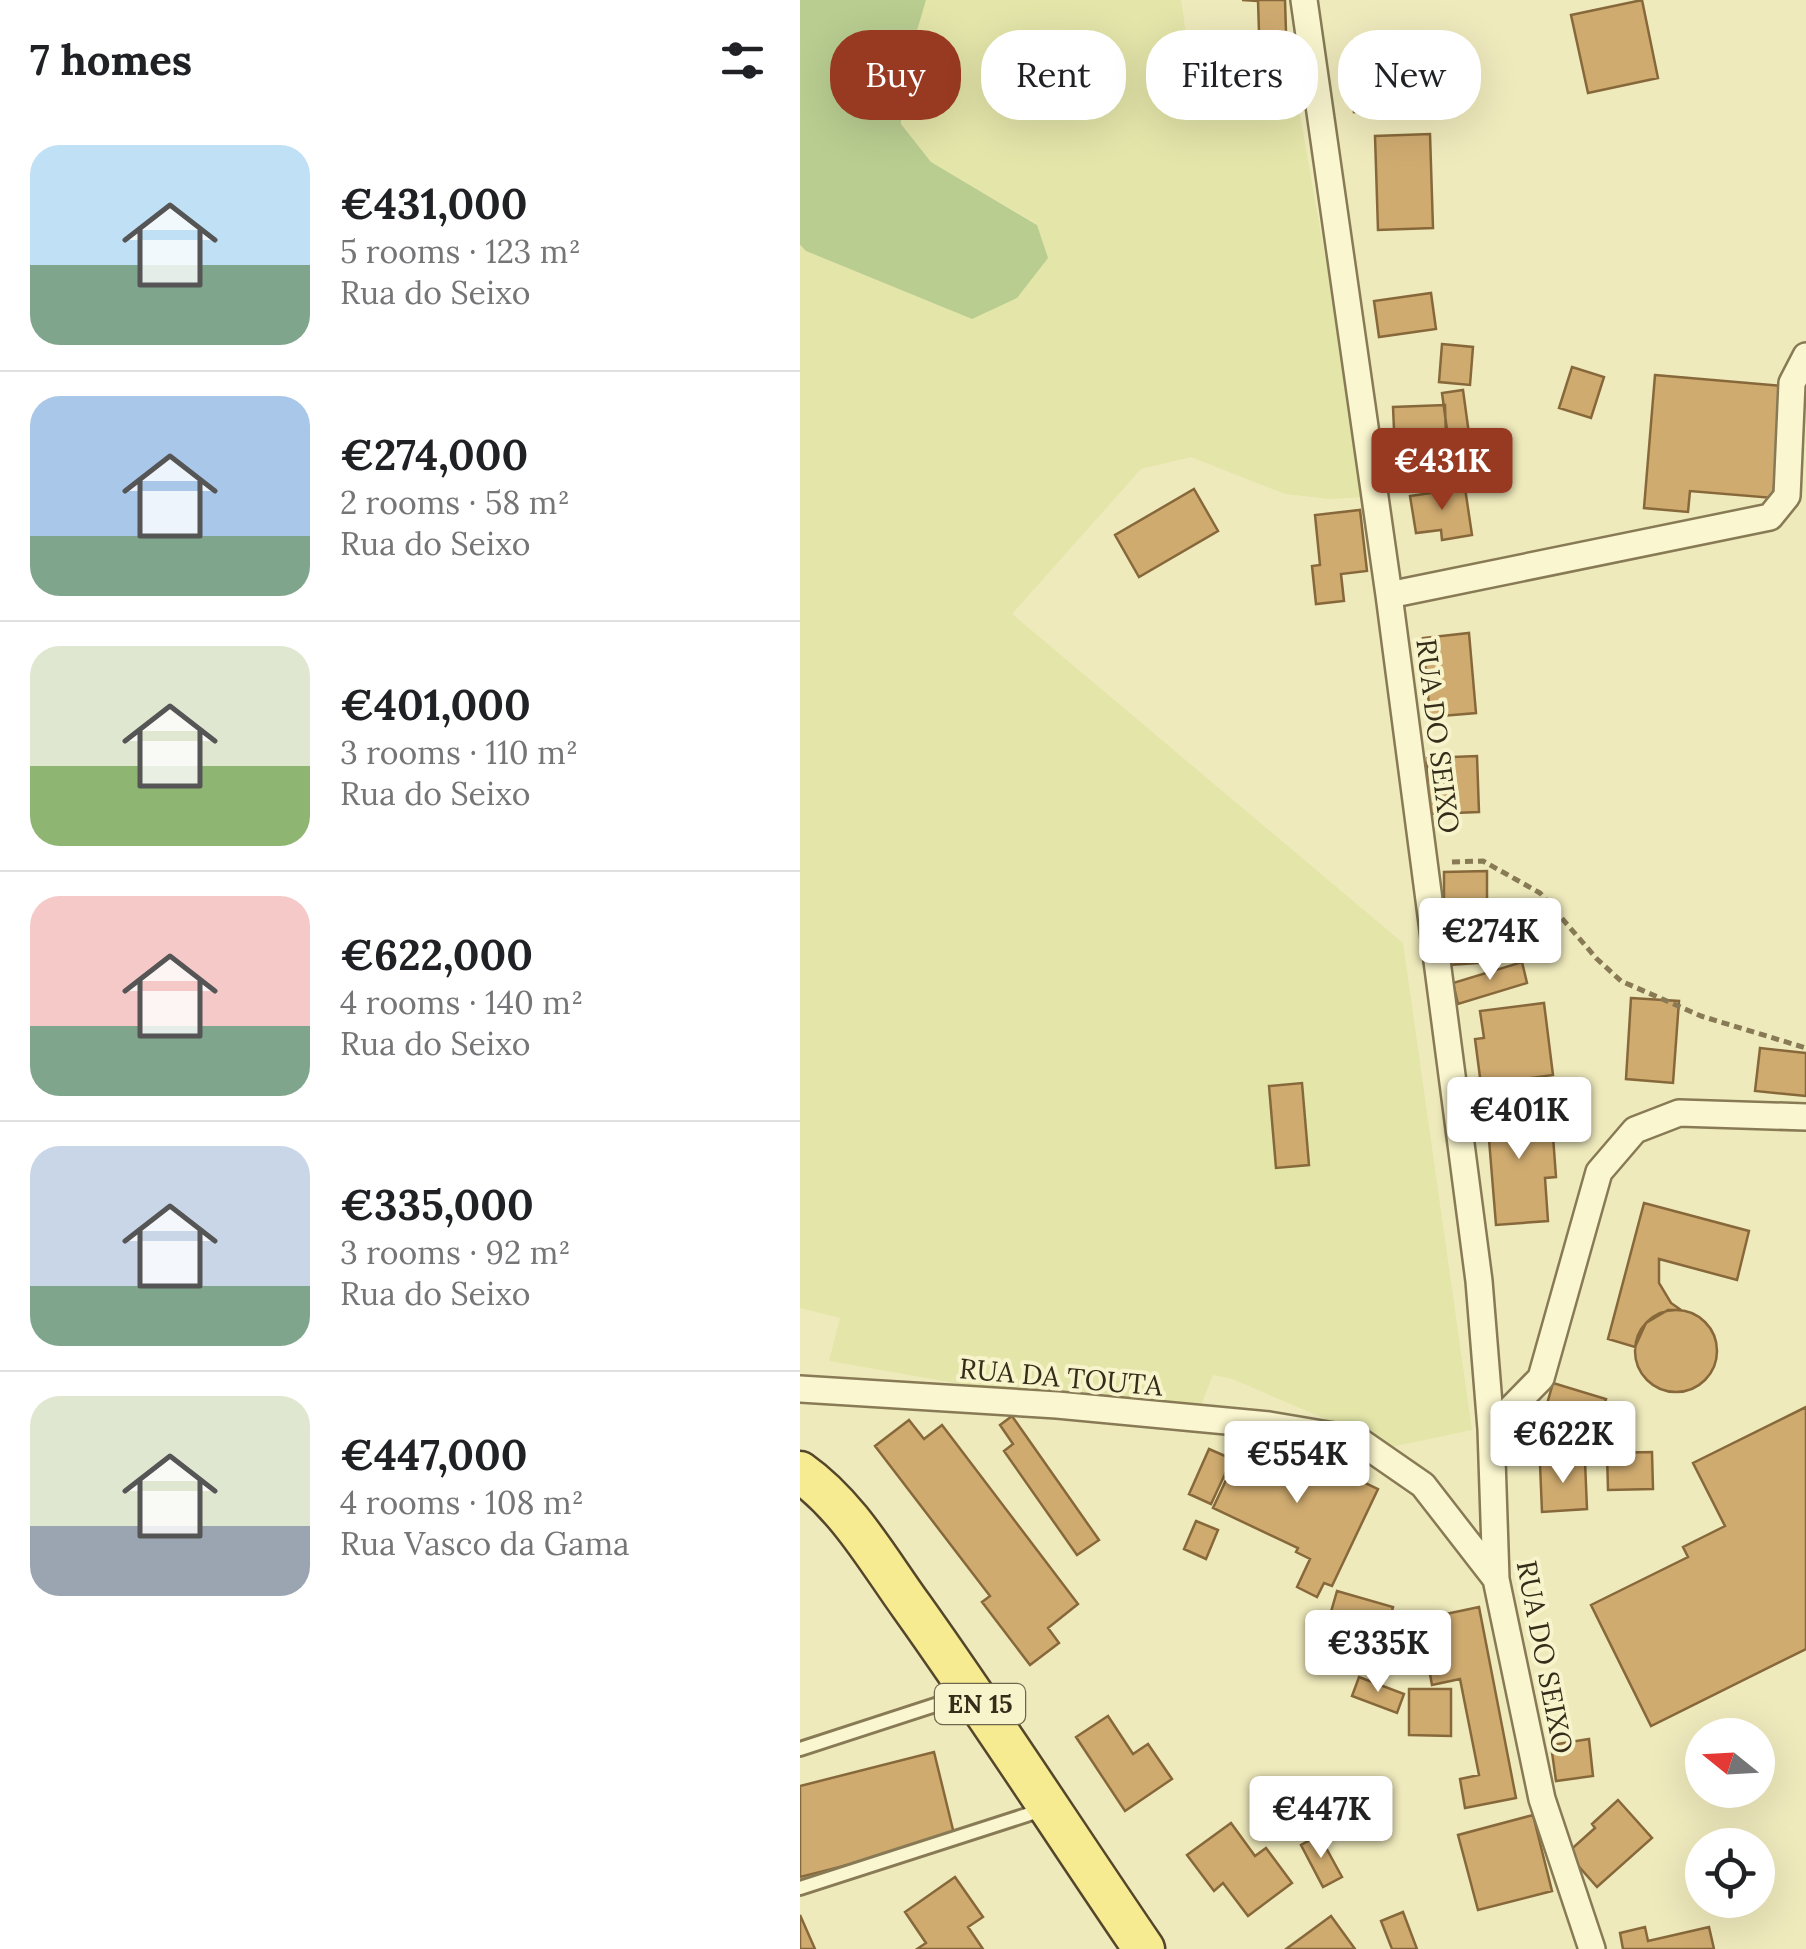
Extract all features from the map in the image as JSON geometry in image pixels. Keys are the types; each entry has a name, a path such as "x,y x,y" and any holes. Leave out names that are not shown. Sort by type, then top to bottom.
{"main road":[{"name":"EN 15","path":"800,1472 848,1516 973,1692 1144,1949"}],"street":[{"name":"RUA DO SEIXO","path":"1304,0 1389,595 1479,1281 1491,1428 1496,1579 1542,1799 1592,1949"},
{"path":"1389,595 1770,517 1786,496 1792,383 1806,356"},
{"path":"1491,1428 1540,1378 1599,1172 1636,1130 1679,1113 1806,1118"},
{"name":"RUA DA TOUTA","path":"800,1389 1057,1405 1270,1424 1358,1440 1423,1485 1496,1579"}],"lane":[{"path":"800,1749 973,1692"},
{"path":"800,1888 1047,1808"}],"path":[{"path":"1424,864 1483,861 1540,892 1621,981 1701,1016 1806,1048"}],"green space":[{"path":"800,0 926,0 917,30 830,30 830,120 901,120 931,162 1037,225 1048,258 1017,298 972,319 806,251 800,245"},
{"path":"926,0 1181,0 1186,30 1146,30 1146,120 1301,120 1367,497 1330,499 1285,494 1191,457 1141,469 1012,614 1403,943 1472,1430 1391,1447 1232,1379 1213,1375 1197,1415 1092,1407 829,1361 840,1318 800,1308 800,246 972,319 1037,224 931,162 901,124 901,120 961,120 961,30 917,30"}],"building":[{"path":"1242,0 1285,0 1286,30 1259,30 1258,1"},
{"path":"1642,0 1658,78 1588,93 1571,15"},
{"path":"1430,134 1433,228 1378,230 1375,136"},
{"path":"1431,293 1436,329 1379,337 1374,301"},
{"path":"1442,344 1473,347 1470,385 1439,382"},
{"path":"1572,367 1604,377 1591,418 1559,408"},
{"path":"1655,375 1783,386 1773,498 1690,491 1688,512 1644,508"},
{"path":"1463,390 1469,434 1448,437 1442,393"},
{"path":"1445,405 1447,473 1396,475 1393,407"},
{"path":"1465,488 1472,535 1442,540 1441,530 1416,533 1410,496"},
{"path":"1194,489 1218,531 1139,577 1115,535"},
{"path":"1360,510 1367,571 1341,574 1344,601 1316,604 1312,566 1320,565 1315,515"},
{"path":"1469,633 1476,713 1430,717 1423,638"},
{"path":"1477,756 1479,812 1428,814 1427,758"},
{"path":"1487,871 1487,909 1444,909 1444,872"},
{"path":"1502,912 1506,961 1449,965 1446,916"},
{"path":"1522,962 1527,983 1458,1004 1453,983"},
{"path":"1631,998 1679,1001 1673,1083 1626,1079"},
{"path":"1544,1003 1553,1075 1481,1085 1475,1039 1484,1038 1480,1011"},
{"path":"1760,1048 1806,1053 1806,1096 1755,1091"},
{"path":"1302,1083 1309,1165 1276,1168 1269,1086"},
{"path":"1532,1099 1534,1125 1552,1123 1556,1177 1545,1178 1548,1221 1496,1225 1486,1103"},
{"path":"1644,1203 1749,1231 1737,1280 1659,1259 1659,1283 1671,1303 1681,1310 1668,1310 1646,1323 1635,1347 1608,1339"},
{"path":"1676,1310 1692,1313 1705,1322 1714,1335 1714,1367 1705,1380 1692,1389 1676,1392 1660,1389 1647,1380 1638,1367 1635,1351 1638,1335 1647,1322 1660,1313"},
{"path":"1553,1383 1606,1399 1596,1432 1576,1426 1572,1438 1556,1433 1559,1423 1543,1418"},
{"path":"1806,1407 1806,1649 1651,1726 1591,1605 1688,1557 1683,1547 1725,1526 1693,1463"},
{"path":"1012,1416 1099,1540 1077,1555 1004,1451 1013,1444 1000,1425"},
{"path":"909,1420 924,1439 942,1425 1078,1604 1048,1628 1059,1643 1030,1665 982,1602 990,1596 875,1446"},
{"path":"1248,1433 1332,1473 1334,1468 1378,1489 1332,1586 1324,1583 1317,1597 1297,1587 1310,1559 1296,1552 1298,1548 1213,1508"},
{"path":"1209,1449 1232,1459 1211,1504 1189,1494"},
{"path":"1652,1452 1653,1489 1608,1490 1607,1453"},
{"path":"1585,1461 1587,1509 1542,1512 1540,1464"},
{"path":"1196,1521 1218,1530 1206,1559 1184,1549"},
{"path":"1337,1591 1393,1607 1381,1649 1346,1639 1350,1625 1329,1619"},
{"path":"1479,1607 1516,1798 1465,1808 1460,1779 1479,1775 1460,1679 1432,1685 1423,1637 1444,1633 1441,1615"},
{"path":"1359,1677 1404,1694 1397,1713 1352,1696"},
{"path":"1409,1689 1451,1689 1451,1736 1409,1735"},
{"path":"1108,1716 1133,1754 1148,1744 1172,1779 1125,1811 1076,1737"},
{"path":"1589,1739 1593,1776 1556,1781 1551,1745"},
{"path":"934,1752 955,1838 800,1877 800,1786"},
{"path":"1618,1800 1652,1838 1597,1887 1567,1853"},
{"path":"1533,1815 1552,1891 1478,1910 1458,1835"},
{"path":"1231,1823 1255,1856 1266,1848 1292,1883 1248,1916 1223,1883 1214,1891 1187,1855"},
{"path":"1319,1835 1342,1877 1323,1887 1301,1845"},
{"path":"955,1877 983,1917 968,1927 983,1949 917,1949 926,1943 905,1912"},
{"path":"1403,1912 1417,1949 1392,1949 1381,1921"},
{"path":"800,1915 815,1949 800,1949"},
{"path":"1331,1916 1355,1949 1286,1949"},
{"path":"1645,1927 1648,1941 1709,1927 1714,1949 1623,1949 1620,1933"}]}
